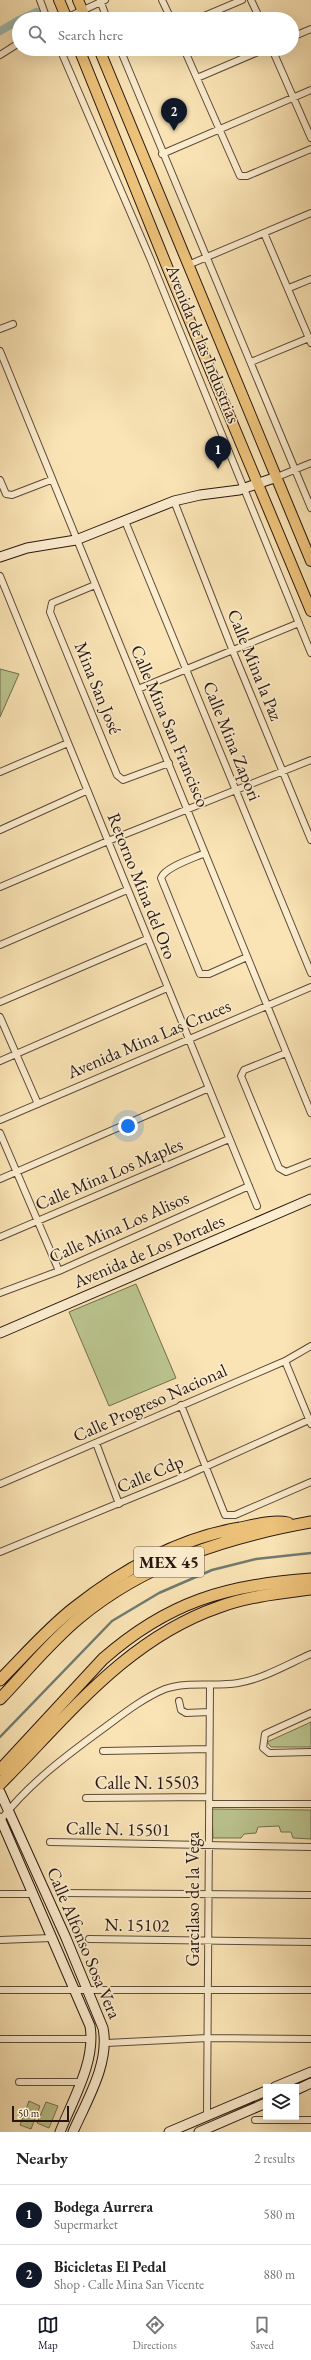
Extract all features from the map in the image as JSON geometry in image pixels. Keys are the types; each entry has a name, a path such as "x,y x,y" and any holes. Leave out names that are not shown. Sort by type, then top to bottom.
{"highway":[{"name":"MEX 45","path":"0,1699 49,1646 78,1619 139,1576 204,1548 311,1522"},
{"path":"0,1680 73,1608 117,1577 154,1557 198,1538 228,1530 269,1523 299,1524"},
{"name":"MEX 45","path":"0,1770 88,1673 122,1643 150,1623 186,1604 234,1588 311,1579"},
{"path":"0,1784 110,1671 152,1639 178,1625 225,1605 250,1598 311,1589"}],"main road":[{"path":"59,0 63,12"},
{"path":"78,0 84,12"},
{"name":"Avenida de las Industrias","path":"83,56 311,611"},
{"name":"Avenida de las Industrias","path":"102,56 311,561"},
{"path":"0,557 27,548 76,540 174,501 243,489 259,485 277,477"},
{"name":"Avenida de Los Portales","path":"0,1333 311,1199"},
{"name":"Calle Alfonso Sosa Vera","path":"0,1792 88,1990 103,2028 106,2042 100,2068 73,2132"},
{"name":"Calle Alfonso Sosa Vera","path":"0,1819 90,2026 92,2039 89,2061 60,2132"},
{"path":"282,2084 311,2072"},
{"path":"299,2089 311,2083"},
{"path":"169,2132 207,2114 263,2092"},
{"path":"199,2132 263,2104"}],"street":[{"path":"40,0 44,12"},
{"path":"162,0 168,12"},
{"path":"214,12 242,0"},
{"path":"251,0 257,12"},
{"path":"89,12 102,1 106,12"},
{"path":"299,35 311,29"},
{"path":"0,55 12,47"},
{"name":"Avenida de las Industrias","path":"63,56 150,258 243,489 311,652"},
{"name":"Avenida de las Industrias","path":"123,56 162,154 251,362 311,508"},
{"path":"187,56 238,174 247,176 311,149"},
{"path":"197,78 249,56"},
{"path":"275,56 311,138"},
{"path":"162,154 311,90"},
{"path":"188,265 311,213"},
{"path":"251,362 310,340 289,288 264,233"},
{"path":"289,288 311,279"},
{"path":"0,329 13,324"},
{"name":"Calle Mina San Francisco","path":"0,351 51,480 188,809 311,1113"},
{"path":"277,477 311,463"},
{"path":"0,480 6,494 12,495 51,480"},
{"name":"Calle Mina la Paz","path":"174,501 232,649 311,840"},
{"name":"Calle Mina Zapori","path":"125,521 311,973"},
{"name":"Retorno Mina del Oro","path":"0,576 86,791 108,841 257,1206"},
{"name":"Mina San José","path":"94,585 52,603 50,609 117,775 123,780 169,763"},
{"path":"138,689 299,622"},
{"path":"0,772 68,743"},
{"path":"0,887 108,841 237,791 311,760"},
{"path":"0,830 86,791"},
{"path":"205,853 170,868 161,878 200,974 209,974 247,957"},
{"path":"0,945 127,890"},
{"path":"0,1002 147,939"},
{"name":"Avenida Mina Las Cruces","path":"0,1120 188,1038 311,987"},
{"path":"0,1062 167,988"},
{"path":"0,1017 38,1104"},
{"path":"286,1053 244,1070 241,1076 279,1168 286,1172 311,1162"},
{"path":"0,1179 208,1088"},
{"path":"0,1133 59,1270"},
{"name":"Calle Mina Los Maples","path":"0,1237 230,1139"},
{"name":"Calle Mina Los Alisos","path":"0,1293 59,1270 249,1186"},
{"name":"Calle Progreso Nacional","path":"0,1484 285,1360 311,1346"},
{"path":"285,1360 310,1421"},
{"path":"181,1405 223,1513 227,1516 235,1515 311,1482"},
{"name":"Calle Cdp","path":"0,1551 119,1504 310,1421"},
{"path":"96,1443 119,1504"},
{"path":"0,1819 75,1749 134,1706 167,1689 190,1685 210,1685 251,1680 311,1654"},
{"name":"Garcilaso de la Vega","path":"207,2114 210,1685"},
{"path":"180,1701 181,1710 186,1713 209,1712"},
{"path":"311,1713 265,1734 263,1748 266,1752 311,1752"},
{"path":"103,1751 209,1749"},
{"name":"Calle N. 15503","path":"86,1798 209,1800 311,1804"},
{"name":"Calle N. 15501","path":"50,1842 311,1847"},
{"path":"59,1893 311,1895"},
{"path":"0,1894 32,1894"},
{"path":"0,1940 51,1938"},
{"name":"N. 15102","path":"89,1939 311,1942"},
{"path":"0,1990 311,1990"},
{"path":"106,2042 208,2038 311,2039"},
{"path":"0,2039 92,2039"},
{"path":"19,2082 80,2082"},
{"path":"254,2120 311,2120"}],"green space":[{"path":"0,669 19,674 0,717"},
{"path":"136,1284 176,1378 109,1406 69,1312"},
{"path":"311,1722 311,1747 271,1747 267,1742"},
{"path":"212,1809 311,1810 311,1839 293,1838 291,1832 281,1832 279,1826 258,1827 256,1833 244,1834 241,1838 213,1838"},
{"path":"29,2101 40,2106 31,2129 20,2125"},
{"path":"46,2102 58,2106 49,2128 37,2123"}],"waterway":[{"path":"0,31 12,24"},
{"path":"0,1737 112,1621 159,1593 212,1570 256,1559 311,1553"}],"place":[{"name":"Bicicletas El Pedal","path":"174,131"},
{"name":"Bodega Aurrera","path":"218,469"}]}
